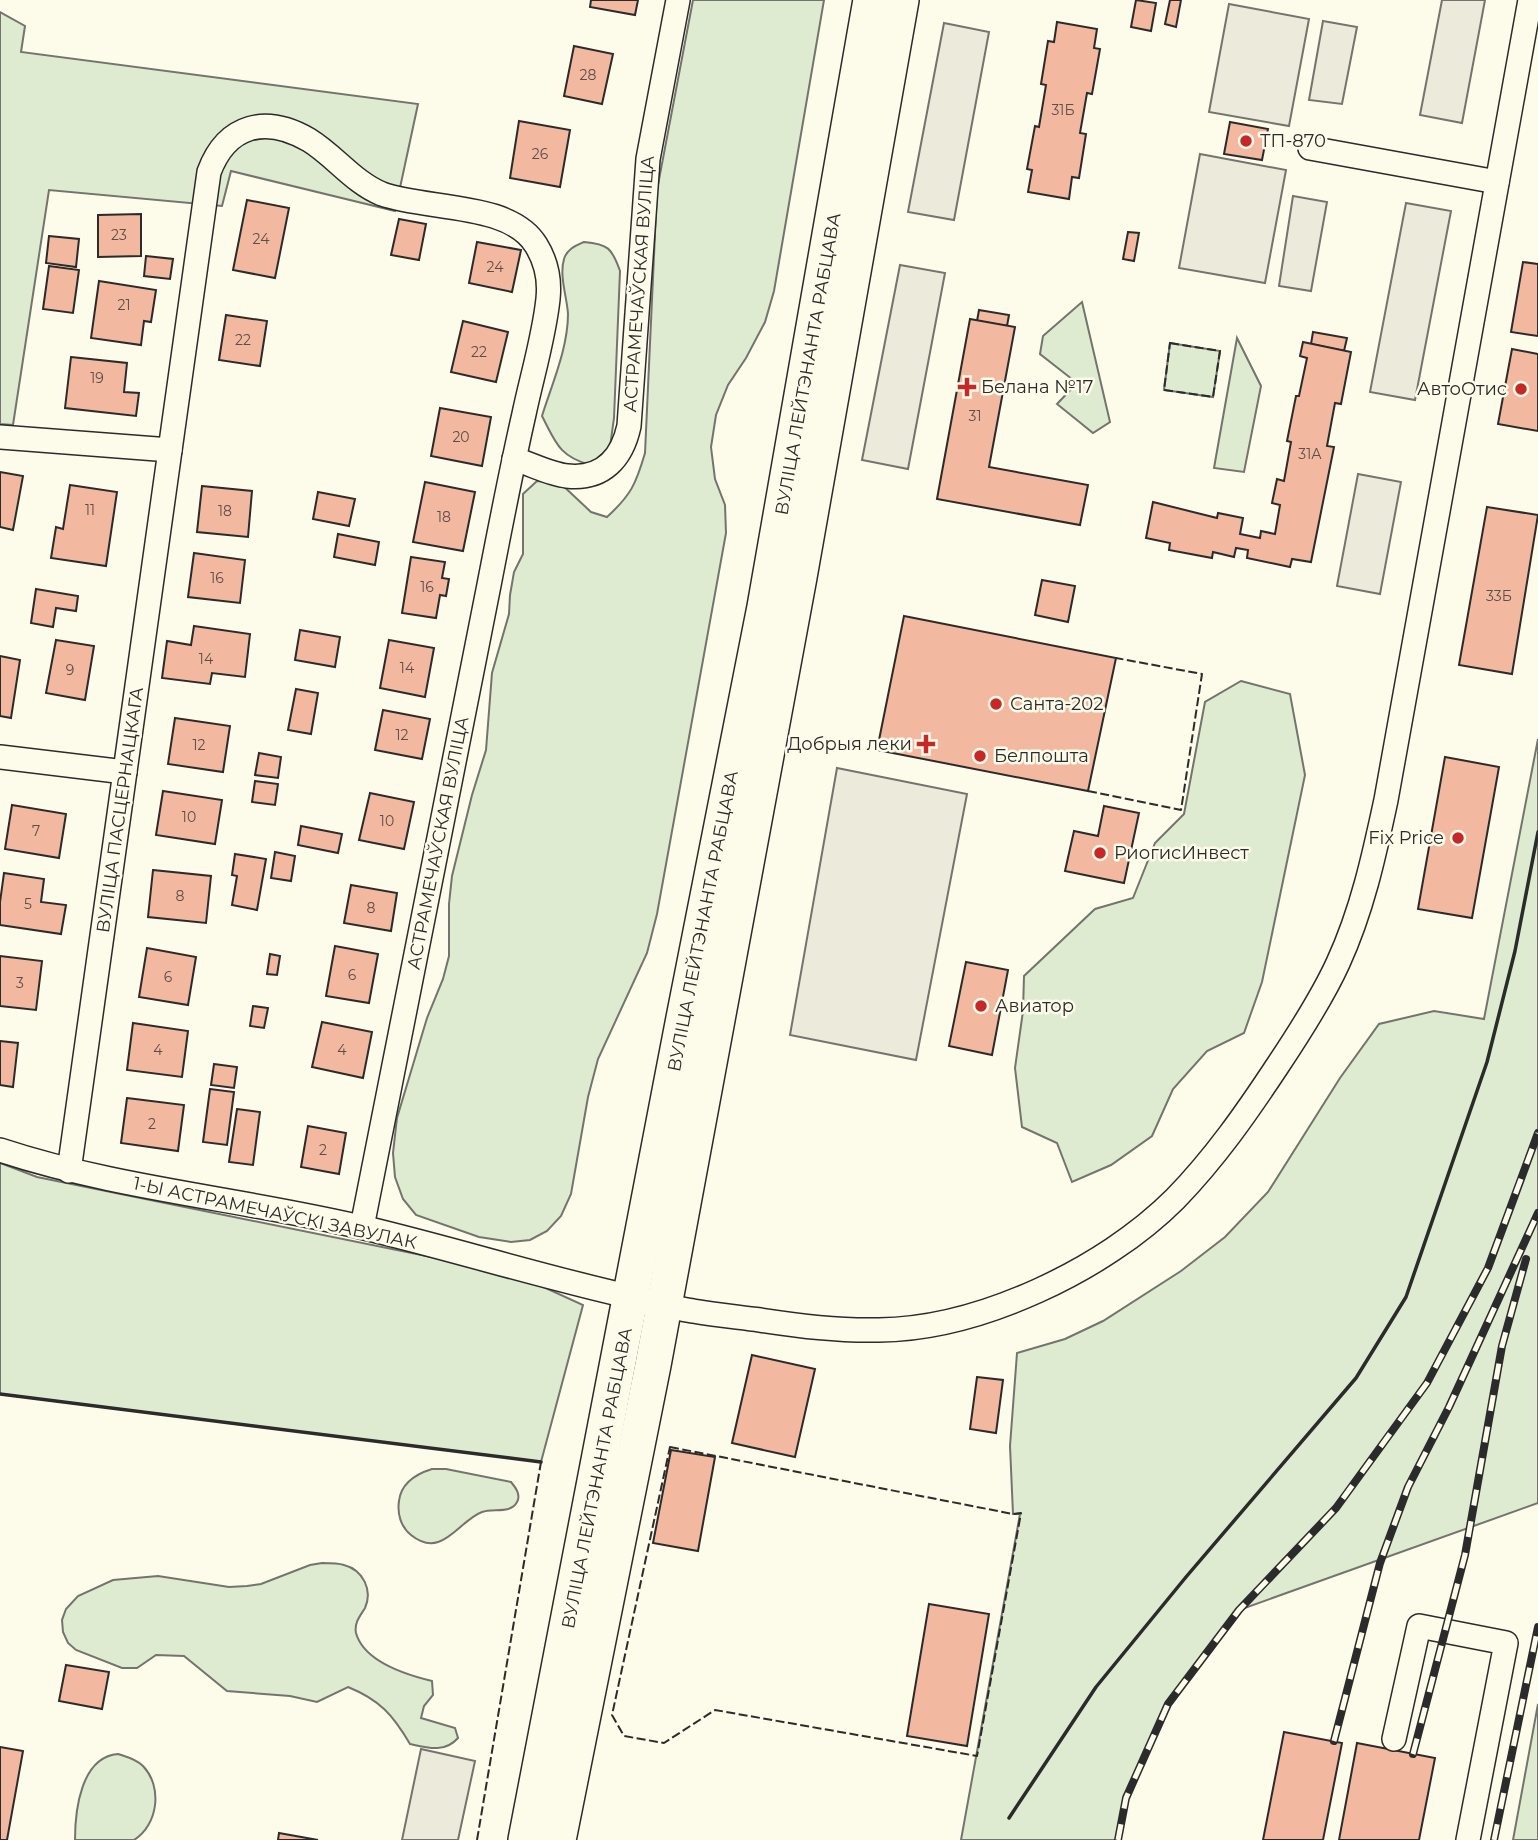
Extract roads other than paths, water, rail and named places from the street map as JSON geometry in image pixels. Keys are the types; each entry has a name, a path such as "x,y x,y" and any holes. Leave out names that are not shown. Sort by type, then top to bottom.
{"highway":[{"name":"ВУЛІЦА ЛЕЙТЭНАНТА РАБЦАВА","path":"558,1840 653,1365 647,1301 687,999 765,607 871,0"},
{"name":"ВУЛІЦА ЛЕЙТЭНАНТА РАБЦАВА","path":"526,1840 647,1301 799,577 901,0"}],"street":[{"name":"АСТРАМЕЧАЎСКАЯ ВУЛІЦА","path":"514,459 566,476 582,475 601,471 617,458 625,444 629,426 642,212 648,159 678,0"},
{"name":"1-Ы АСТРАМЕЧАЎСКІ ЗАВУЛАК","path":"0,1150 69,1171 362,1227 647,1301 801,1327 884,1330 923,1327 993,1309 1036,1291 1126,1240 1171,1202 1208,1163 1239,1122 1295,1039 1338,963 1359,910 1375,854 1530,0"},
{"name":"ВУЛІЦА ПАСЦЕРНАЦКАГА","path":"69,1171 209,172 216,154 227,140 243,130 261,126 280,128 313,143 364,185 383,194 488,215"},
{"path":"1310,148 1497,182"},
{"name":"АСТРАМЕЧАЎСКАЯ ВУЛІЦА","path":"362,1227 514,459 546,314 548,277 544,261 530,236 520,227 488,215"},
{"path":"0,437 170,450"},
{"path":"0,757 125,772"},
{"path":"1394,1739 1419,1626 1506,1643 1468,1840"}],"railway":[{"path":"1118,1840 1126,1798 1168,1704 1239,1610 1336,1508 1427,1383 1488,1268 1538,1133"},
{"path":"1334,1741 1380,1563 1408,1487 1449,1407 1538,1213"},
{"path":"1413,1754 1465,1555 1502,1346 1526,1259"},
{"path":"1494,1840 1538,1627"}],"place":[{"name":"ТП-870","path":"1246,141"},
{"name":"Белана №17","path":"967,387"},
{"name":"АвтоОтис","path":"1521,389"},
{"name":"Санта-202","path":"996,704"},
{"name":"Добрыя леки","path":"926,744"},
{"name":"Белпошта","path":"980,756"},
{"name":"Fix Price","path":"1458,838"},
{"name":"РиогисИнвест","path":"1100,853"},
{"name":"Авиатор","path":"981,1006"}]}
